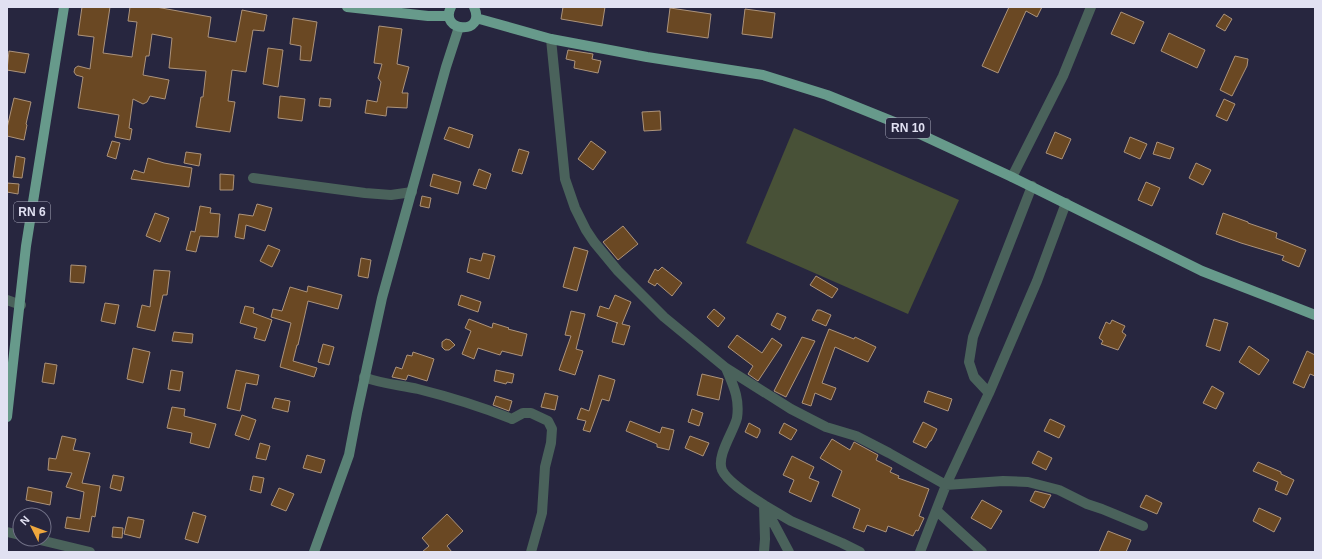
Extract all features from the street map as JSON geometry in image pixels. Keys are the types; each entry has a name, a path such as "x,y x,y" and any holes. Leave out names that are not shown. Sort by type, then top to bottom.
{"main road":[{"name":"RN 6","path":"7,417 26,246 64,7"},
{"path":"347,7 428,16 450,11 451,21 459,28 464,28 474,23 476,18 474,7"},
{"name":"RN 10","path":"476,18 551,40 763,76 827,95 887,119 1032,186 1202,271 1315,315"}],"street":[{"path":"1012,177 1063,76 1091,7"},
{"path":"314,552 349,455 364,377 382,298 446,67 459,28"},
{"path":"551,40 565,179 575,208 586,230 618,271 664,317 726,368 791,409 826,427 856,436 890,453 946,485 1003,480 1028,482 1059,490 1087,504 1143,526"},
{"path":"253,178 391,196 412,192"},
{"path":"989,393 974,377 969,362 973,337 1032,186"},
{"path":"920,552 946,485 989,393 1037,281 1066,202"},
{"path":"7,300 20,305"},
{"path":"726,368 737,395 737,418 721,462 722,470 730,479 764,506 791,521 860,552"},
{"path":"364,377 426,391 486,409 512,419 523,413 531,413 548,421 552,429 551,443 545,467 542,513 531,552"},
{"path":"764,506 764,552"},
{"path":"764,506 789,552"},
{"path":"937,511 982,552"},
{"path":"52,543 90,552"}],"green space":[{"path":"794,128 959,200 908,314 746,243"}],"building":[{"path":"82,7 110,7 103,53 132,57 137,22 128,21 130,7 156,7 211,17 208,37 236,42 242,10 267,15 264,31 253,30 246,72 232,70 228,101 235,102 230,132 196,127 201,97 203,97 206,71 169,68 172,38 152,34 149,56 146,56 143,75 169,80 165,99 150,96 147,102 143,104 133,99 129,128 132,129 130,140 115,137 119,115 78,108 83,77 76,75 74,72 75,68 78,66 90,69 94,37 78,35"},
{"path":"563,7 605,7 602,26 561,19"},
{"path":"1009,7 1042,7 1037,17 1026,11 998,73 982,66"},
{"path":"670,8 711,14 708,38 667,32"},
{"path":"745,9 775,13 772,38 742,34"},
{"path":"1121,12 1144,22 1134,44 1111,34"},
{"path":"1224,14 1232,19 1225,31 1216,26"},
{"path":"293,18 317,22 311,61 300,60 301,46 290,44"},
{"path":"379,26 402,29 397,64 409,67 402,93 408,93 407,108 387,107 386,116 365,113 367,100 377,102 381,82 378,78 382,64 374,63"},
{"path":"1169,33 1205,50 1197,68 1161,51"},
{"path":"268,48 283,50 278,87 263,84"},
{"path":"568,50 593,54 592,59 601,61 598,73 574,68 575,61 566,59"},
{"path":"9,51 29,54 25,73 7,70"},
{"path":"1235,56 1248,59 1247,66 1232,96 1220,90"},
{"path":"280,96 305,99 302,121 278,118"},
{"path":"14,98 31,102 24,140 7,136 7,128"},
{"path":"320,98 331,99 330,107 319,106"},
{"path":"1224,99 1235,104 1227,121 1216,116"},
{"path":"660,111 661,130 644,131 642,112"},
{"path":"449,127 473,135 469,148 444,139"},
{"path":"1055,132 1071,139 1062,159 1046,153"},
{"path":"1130,137 1147,144 1140,159 1124,152"},
{"path":"112,141 120,143 116,159 107,156"},
{"path":"591,141 606,152 593,170 578,159"},
{"path":"1157,142 1174,148 1170,159 1153,154"},
{"path":"519,149 529,152 522,174 512,171"},
{"path":"186,152 201,154 199,166 184,163"},
{"path":"16,156 25,158 22,178 13,177"},
{"path":"148,158 164,163 192,168 189,187 131,179 134,170 144,173"},
{"path":"1196,163 1211,170 1203,185 1189,178"},
{"path":"479,169 491,174 486,189 473,185"},
{"path":"220,174 234,175 233,190 220,190"},
{"path":"433,174 461,182 458,194 430,186"},
{"path":"1146,182 1160,188 1152,206 1138,200"},
{"path":"7,183 19,184 18,194 7,192"},
{"path":"422,196 431,198 429,208 420,206"},
{"path":"257,204 272,208 265,231 246,225 244,239 235,237 239,214 253,216"},
{"path":"200,206 211,208 210,213 220,214 218,237 200,236 196,252 186,250 191,231 195,232"},
{"path":"155,213 169,218 160,242 146,236"},
{"path":"1223,213 1277,233 1276,238 1306,250 1299,267 1282,260 1284,256 1216,234"},
{"path":"623,226 638,244 618,260 603,242"},
{"path":"268,245 280,250 272,267 260,261"},
{"path":"574,247 588,251 577,291 563,287"},
{"path":"483,253 495,256 489,279 467,272 470,258 481,261"},
{"path":"361,258 371,260 368,278 358,276"},
{"path":"71,265 86,266 84,283 70,282"},
{"path":"662,267 682,283 672,296 657,283 655,286 648,282 655,269 658,271"},
{"path":"154,270 170,271 167,295 163,295 155,331 137,327 142,305 150,307"},
{"path":"816,276 838,289 832,298 810,285"},
{"path":"308,286 342,295 338,309 308,301 293,361 317,368 314,377 280,367 291,323 271,317 273,309 282,311 290,287 307,292"},
{"path":"461,295 481,302 478,312 458,305"},
{"path":"615,295 631,302 622,324 630,326 624,345 612,342 618,323 597,316 600,306 609,309"},
{"path":"105,303 119,305 115,324 101,321"},
{"path":"245,306 254,308 253,313 272,320 265,341 254,338 257,328 240,323"},
{"path":"714,309 725,318 718,327 707,317"},
{"path":"817,310 831,315 826,326 812,320"},
{"path":"571,311 585,314 576,349 583,351 575,375 559,370 571,336 565,335"},
{"path":"777,313 786,317 780,330 771,325"},
{"path":"469,319 492,328 493,323 527,334 522,356 502,351 500,355 478,348 474,359 462,354 471,331 465,328"},
{"path":"1214,319 1228,323 1220,351 1206,346"},
{"path":"1112,320 1125,326 1122,332 1126,335 1118,350 1101,344 1103,341 1099,338 1106,322 1110,324"},
{"path":"829,329 854,339 855,337 876,347 868,362 835,347 822,383 836,388 831,400 815,393 811,406 802,403"},
{"path":"174,332 193,334 192,343 172,341"},
{"path":"737,335 762,353 772,338 782,345 758,381 748,374 753,366 728,347"},
{"path":"802,337 815,341 786,397 774,391"},
{"path":"446,339 450,340 455,345 449,350 445,350 442,347 442,342"},
{"path":"323,344 334,347 329,365 318,362"},
{"path":"1249,346 1269,360 1259,375 1239,362"},
{"path":"133,348 150,352 143,383 127,379"},
{"path":"1307,351 1315,355 1315,376 1310,374 1304,388 1293,383"},
{"path":"413,352 434,359 427,381 408,375 406,380 392,377 396,367 402,369 407,355 412,356"},
{"path":"45,363 57,365 54,384 42,382"},
{"path":"171,370 183,372 180,391 168,389"},
{"path":"236,370 259,375 257,385 246,383 240,411 227,408"},
{"path":"496,370 514,374 512,383 507,382 506,384 494,381"},
{"path":"702,374 723,379 719,400 697,395"},
{"path":"599,375 615,380 609,401 602,399 590,432 583,430 586,421 577,419 581,408 589,411"},
{"path":"1212,386 1224,393 1216,409 1203,403"},
{"path":"928,391 952,399 948,411 924,402"},
{"path":"545,393 558,396 555,410 541,407"},
{"path":"496,396 512,401 509,411 493,405"},
{"path":"275,398 290,401 288,412 272,408"},
{"path":"172,407 185,409 184,416 216,424 209,448 190,443 192,433 167,428"},
{"path":"692,409 703,413 699,426 688,422"},
{"path":"242,415 256,420 249,440 235,435"},
{"path":"1050,419 1065,426 1059,438 1044,431"},
{"path":"630,421 660,433 662,427 674,430 669,450 657,447 657,444 626,431"},
{"path":"923,422 937,429 926,448 913,442"},
{"path":"749,423 760,429 757,438 745,432"},
{"path":"784,423 797,430 791,440 779,433"},
{"path":"62,436 76,439 73,450 90,453 82,483 100,486 95,517 92,516 89,532 65,528 67,517 80,519 84,492 66,487 72,473 48,470 49,458 56,459"},
{"path":"690,436 709,443 703,456 685,448"},
{"path":"832,439 850,450 854,442 878,455 876,460 892,468 890,472 899,476 898,478 929,489 919,516 924,518 918,531 916,530 913,536 888,526 886,532 867,525 864,532 853,528 860,509 832,496 842,471 820,458"},
{"path":"260,443 270,446 266,460 256,458"},
{"path":"1038,451 1052,458 1046,470 1032,463"},
{"path":"307,455 325,460 321,473 303,468"},
{"path":"792,456 814,467 809,478 819,482 811,502 789,492 794,480 783,475"},
{"path":"1258,462 1281,472 1281,474 1294,480 1287,495 1275,490 1278,482 1253,471"},
{"path":"113,475 124,477 121,491 110,488"},
{"path":"253,476 264,478 261,493 250,490"},
{"path":"28,487 52,492 50,505 26,500"},
{"path":"279,488 294,494 286,511 271,505"},
{"path":"1035,491 1051,495 1044,508 1030,501"},
{"path":"1146,495 1162,503 1157,514 1140,507"},
{"path":"982,500 1002,511 991,529 971,518"},
{"path":"1259,508 1281,518 1274,532 1253,521"},
{"path":"193,512 206,516 198,543 185,539"},
{"path":"447,514 463,531 447,546 452,552 422,552 429,546 422,538"},
{"path":"128,517 144,520 140,538 124,534"},
{"path":"113,527 123,528 122,538 112,537"},
{"path":"1108,531 1131,540 1126,552 1099,552"}]}
